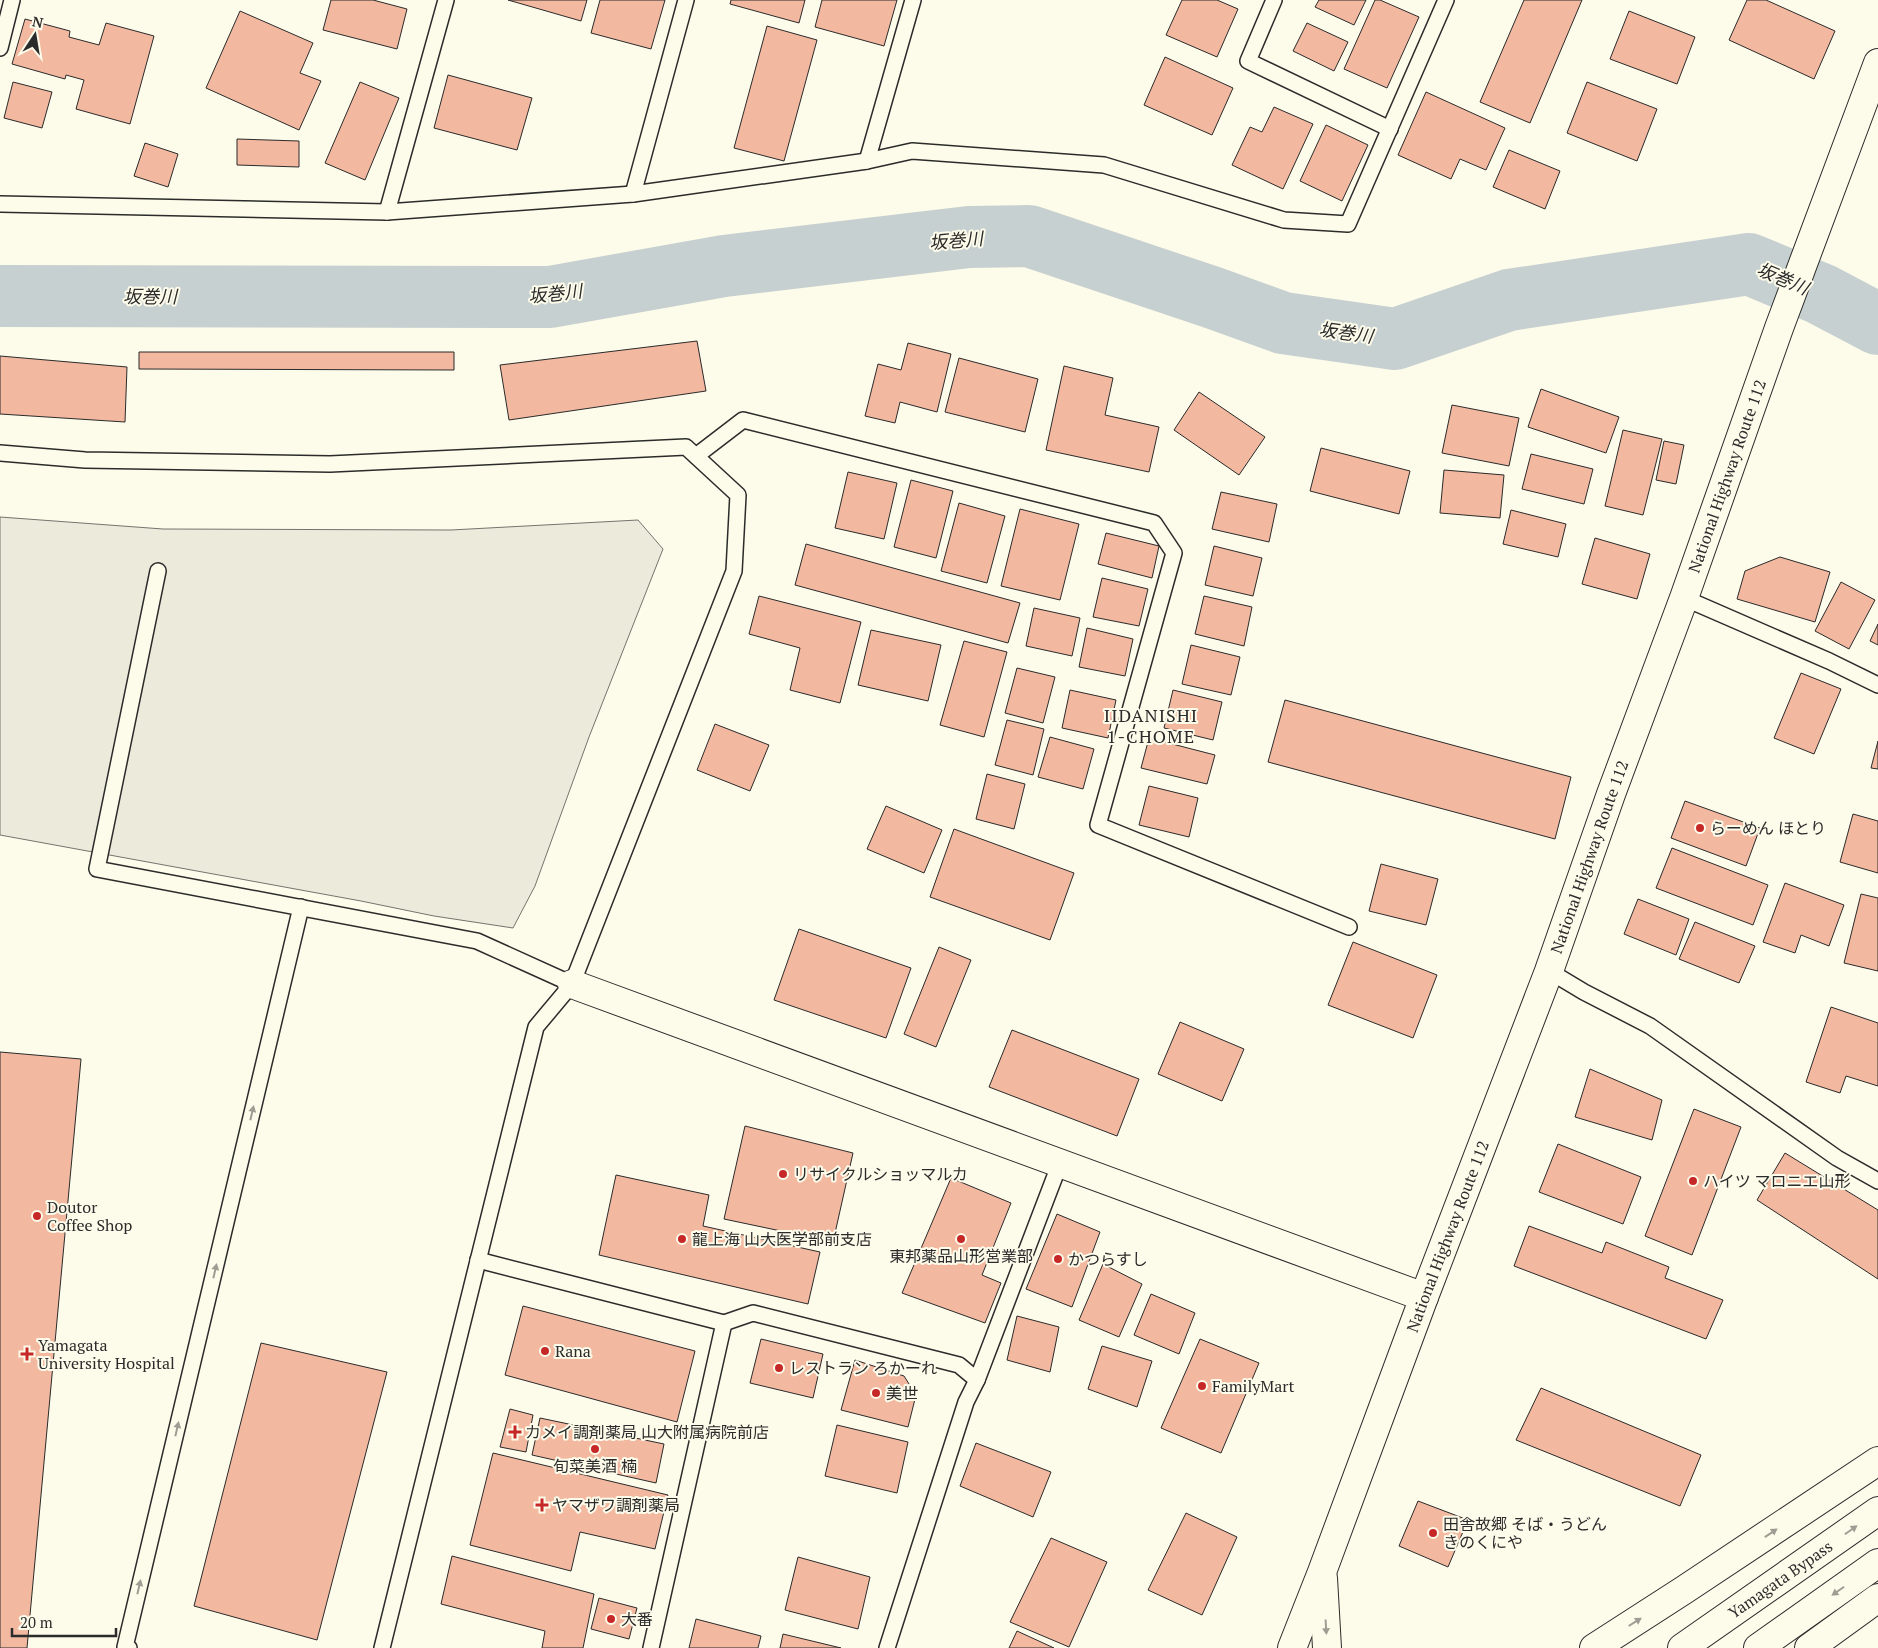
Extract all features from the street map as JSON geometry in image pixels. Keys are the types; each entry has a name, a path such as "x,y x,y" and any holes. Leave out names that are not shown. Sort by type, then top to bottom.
{"main road":[{"name":"National Highway Route 112","path":"1292,1648 1549,971 1779,328 1878,63"},
{"path":"572,984 1424,1297"},
{"path":"1594,1648 1878,1461"},
{"name":"Yamagata Bypass","path":"1682,1648 1878,1511"},
{"path":"1758,1648 1878,1563"},
{"path":"1322,1572 1327,1648"},
{"path":"1809,1648 1878,1598"}],"lane":[{"path":"0,48 12,0"},
{"path":"633,194 686,0"},
{"path":"867,161 912,0"},
{"path":"1274,0 1248,61 1390,129"},
{"path":"0,204 387,212 633,194 867,161 912,151 1104,165 1284,220 1348,224 1446,0"},
{"path":"387,212 442,1"},
{"path":"696,456 742,420 1154,523 1174,553 1098,825 1349,927"},
{"path":"0,453 85,460 330,464 686,447 738,495 734,571 572,984 536,1027 382,1648"},
{"path":"158,571 97,869 477,941 572,984"},
{"path":"1684,598 1829,661 1878,685"},
{"path":"129,1648 125,1647 127,1637 301,907"},
{"path":"1549,971 1584,992 1650,1026 1837,1158 1878,1181"},
{"path":"887,1648 966,1402 977,1380 1060,1162"},
{"path":"478,1260 724,1323 753,1313 959,1365 977,1380"},
{"path":"651,1648 724,1323"}],"shaded area":[{"path":"0,517 163,529 451,530 638,520 663,549 589,737 535,886 513,928 434,916 0,835"}],"building":[{"path":"331,0 373,0 407,9 397,49 323,30"},
{"path":"508,0 587,0 581,21"},
{"path":"600,0 665,0 651,49 591,33"},
{"path":"731,0 805,0 799,23 730,4"},
{"path":"822,0 897,0 884,46 815,27"},
{"path":"1182,0 1217,0 1238,9 1217,57 1166,35"},
{"path":"1319,0 1366,0 1354,25 1315,7"},
{"path":"1375,0 1380,0 1419,17 1387,88 1344,69"},
{"path":"1524,0 1582,0 1530,123 1480,102"},
{"path":"1747,0 1766,0 1835,31 1814,79 1729,40"},
{"path":"240,11 313,43 300,73 321,81 299,130 206,88"},
{"path":"1629,11 1695,37 1677,84 1610,59"},
{"path":"25,19 70,31 69,37 99,45 106,23 154,36 130,124 76,109 84,80 66,75 65,79 12,64"},
{"path":"1307,23 1348,42 1334,71 1293,51"},
{"path":"767,26 817,40 784,161 734,148"},
{"path":"1165,57 1233,88 1212,135 1144,105"},
{"path":"448,75 532,98 517,150 434,128"},
{"path":"13,82 52,92 42,128 4,118"},
{"path":"360,82 399,98 365,180 325,163"},
{"path":"1587,82 1657,109 1637,161 1567,133"},
{"path":"1426,92 1505,128 1486,170 1460,159 1451,179 1398,155"},
{"path":"1274,107 1313,124 1283,189 1232,165 1250,127 1262,132"},
{"path":"1326,125 1368,145 1342,201 1300,181"},
{"path":"237,139 299,141 299,167 237,165"},
{"path":"145,143 178,154 168,187 134,176"},
{"path":"1509,150 1560,171 1545,209 1493,187"},
{"path":"697,341 706,391 509,420 500,365"},
{"path":"908,343 951,354 937,412 900,402 895,423 865,416 878,364 901,370"},
{"path":"139,352 454,352 454,370 139,369"},
{"path":"0,356 127,367 125,422 0,414"},
{"path":"959,358 1038,379 1025,432 945,412"},
{"path":"1064,366 1113,378 1105,415 1159,427 1149,472 1046,450"},
{"path":"1541,389 1619,417 1606,453 1528,427"},
{"path":"1199,392 1265,437 1239,475 1174,430"},
{"path":"1452,405 1519,418 1509,466 1442,453"},
{"path":"1623,430 1662,439 1643,515 1605,506"},
{"path":"1664,441 1684,445 1676,484 1656,480"},
{"path":"1321,448 1410,471 1399,514 1310,491"},
{"path":"1531,454 1593,469 1584,504 1522,489"},
{"path":"1444,470 1504,475 1500,518 1440,513"},
{"path":"848,472 897,483 884,539 835,528"},
{"path":"911,480 953,491 936,558 894,547"},
{"path":"1221,492 1277,504 1269,542 1212,529"},
{"path":"959,503 1005,516 987,583 941,571"},
{"path":"1020,509 1079,524 1060,600 1001,586"},
{"path":"1511,510 1566,524 1558,557 1503,544"},
{"path":"1106,533 1159,546 1152,578 1098,564"},
{"path":"1595,538 1650,554 1637,599 1582,584"},
{"path":"806,544 1020,603 1008,643 795,585"},
{"path":"1214,546 1262,558 1253,596 1205,585"},
{"path":"1780,557 1830,572 1815,622 1737,599 1745,571"},
{"path":"1102,578 1148,589 1139,626 1093,617"},
{"path":"1841,582 1875,600 1849,649 1815,631"},
{"path":"759,596 861,622 840,703 790,690 800,648 749,634"},
{"path":"1204,596 1252,607 1244,646 1195,634"},
{"path":"1034,608 1080,618 1072,656 1026,646"},
{"path":"1878,624 1878,645 1870,641"},
{"path":"1087,628 1133,639 1125,676 1079,667"},
{"path":"871,630 941,645 928,701 858,685"},
{"path":"964,641 1007,652 984,737 940,725"},
{"path":"1191,645 1240,657 1231,695 1182,684"},
{"path":"1017,668 1055,677 1043,723 1005,713"},
{"path":"1801,673 1841,689 1814,754 1774,738"},
{"path":"1070,690 1116,700 1108,738 1062,728"},
{"path":"1173,690 1222,702 1213,740 1164,728"},
{"path":"1285,700 1571,777 1555,839 1268,762"},
{"path":"1007,720 1044,729 1033,775 995,765"},
{"path":"715,724 769,745 750,791 697,770"},
{"path":"1050,737 1094,749 1083,789 1038,777"},
{"path":"1149,738 1215,755 1207,784 1141,768"},
{"path":"1878,741 1878,769 1871,768"},
{"path":"987,774 1025,784 1014,829 976,819"},
{"path":"1149,786 1198,798 1189,837 1139,825"},
{"path":"1685,801 1760,828 1746,866 1671,838"},
{"path":"886,806 942,830 924,873 867,849"},
{"path":"1853,814 1878,821 1878,873 1840,862"},
{"path":"954,829 1074,873 1050,940 930,897"},
{"path":"1672,848 1768,885 1753,925 1656,888"},
{"path":"1381,864 1438,879 1426,925 1369,911"},
{"path":"1785,883 1844,905 1829,946 1801,935 1795,953 1763,942"},
{"path":"1861,894 1878,898 1878,971 1844,963"},
{"path":"1638,899 1689,919 1676,955 1624,934"},
{"path":"1695,922 1755,946 1739,983 1679,959"},
{"path":"799,929 911,968 886,1038 774,1000"},
{"path":"1353,942 1437,975 1413,1038 1328,1005"},
{"path":"939,947 971,960 936,1047 904,1034"},
{"path":"1831,1007 1878,1023 1878,1086 1846,1076 1840,1093 1806,1082"},
{"path":"1180,1022 1244,1049 1222,1101 1158,1074"},
{"path":"1012,1030 1139,1079 1117,1136 989,1087"},
{"name":"Yamagata University Hospital","path":"0,1052 81,1059 27,1648 0,1648"},
{"path":"1590,1069 1662,1100 1652,1140 1575,1117"},
{"name":"ハイツ マロニエ山形","path":"1694,1109 1741,1127 1692,1255 1645,1236"},
{"path":"745,1126 853,1153 833,1242 724,1219"},
{"path":"1558,1144 1641,1177 1623,1224 1539,1192"},
{"path":"1785,1153 1878,1210 1878,1279 1757,1200"},
{"name":"龍上海 山大医学部前支店","path":"616,1175 709,1195 703,1226 820,1252 808,1304 599,1255"},
{"name":"東邦薬品山形営業部","path":"951,1178 1011,1203 982,1275 1001,1283 985,1323 902,1293"},
{"path":"1057,1214 1100,1232 1072,1307 1026,1289"},
{"path":"1529,1226 1602,1253 1606,1242 1669,1267 1665,1278 1723,1300 1706,1339 1514,1266"},
{"path":"1103,1264 1142,1284 1119,1337 1079,1320"},
{"path":"1151,1294 1195,1313 1179,1354 1134,1335"},
{"path":"523,1306 695,1351 677,1422 505,1375"},
{"path":"1017,1316 1059,1327 1050,1372 1007,1360"},
{"path":"761,1339 823,1354 813,1398 750,1383"},
{"path":"1200,1339 1259,1363 1221,1453 1161,1428"},
{"path":"261,1343 387,1372 317,1640 194,1606"},
{"path":"1102,1346 1152,1361 1137,1407 1088,1389"},
{"path":"855,1360 904,1376 916,1395 908,1427 841,1410"},
{"path":"1541,1388 1701,1455 1680,1506 1516,1440"},
{"path":"510,1409 533,1415 526,1452 500,1447"},
{"path":"540,1418 664,1444 656,1483 532,1455"},
{"path":"837,1425 908,1442 897,1493 825,1476"},
{"path":"976,1443 1051,1472 1033,1517 960,1486"},
{"path":"493,1453 668,1495 655,1549 580,1532 571,1571 470,1545"},
{"name":"田舎故郷 そば・うどん きのくにや","path":"1418,1501 1468,1520 1448,1567 1399,1546"},
{"path":"1186,1513 1237,1537 1202,1615 1148,1590"},
{"path":"1051,1538 1107,1562 1069,1647 1010,1622"},
{"path":"452,1556 594,1594 583,1648 542,1648 545,1631 441,1604"},
{"path":"798,1557 870,1577 858,1629 785,1610"},
{"path":"599,1598 637,1608 629,1639 591,1629"},
{"path":"696,1619 761,1636 758,1648 689,1648"},
{"path":"1017,1631 1054,1648 1009,1648"},
{"path":"783,1634 841,1648 780,1648"}],"waterway":[{"name":"坂巻川","path":"0,296 550,297 724,266 969,237 1029,236 1283,323 1395,339 1509,300 1749,264 1821,294 1878,324"}],"place":[{"name":"らーめん ほとり","path":"1700,828"},
{"name":"リサイクルショッマルカ","path":"783,1174"},
{"name":"ハイツ マロニエ山形","path":"1693,1181"},
{"name":"Doutor Coffee Shop","path":"37,1216"},
{"name":"龍上海 山大医学部前支店","path":"682,1239"},
{"name":"東邦薬品山形営業部","path":"961,1239"},
{"name":"かつらすし","path":"1058,1259"},
{"name":"Rana","path":"545,1351"},
{"name":"Yamagata University Hospital","path":"27,1354"},
{"name":"レストラン ろかーれ","path":"779,1368"},
{"name":"FamilyMart","path":"1202,1386"},
{"name":"美世","path":"876,1393"},
{"name":"カメイ調剤薬局 山大附属病院前店","path":"515,1432"},
{"name":"旬菜美酒 楠","path":"595,1449"},
{"name":"ヤマザワ調剤薬局","path":"542,1505"},
{"name":"田舎故郷 そば・うどん きのくにや","path":"1433,1533"},
{"name":"大番","path":"611,1619"}],"district":[{"name":"IIDANISHI 1-CHOME","path":"1151,725"}]}
